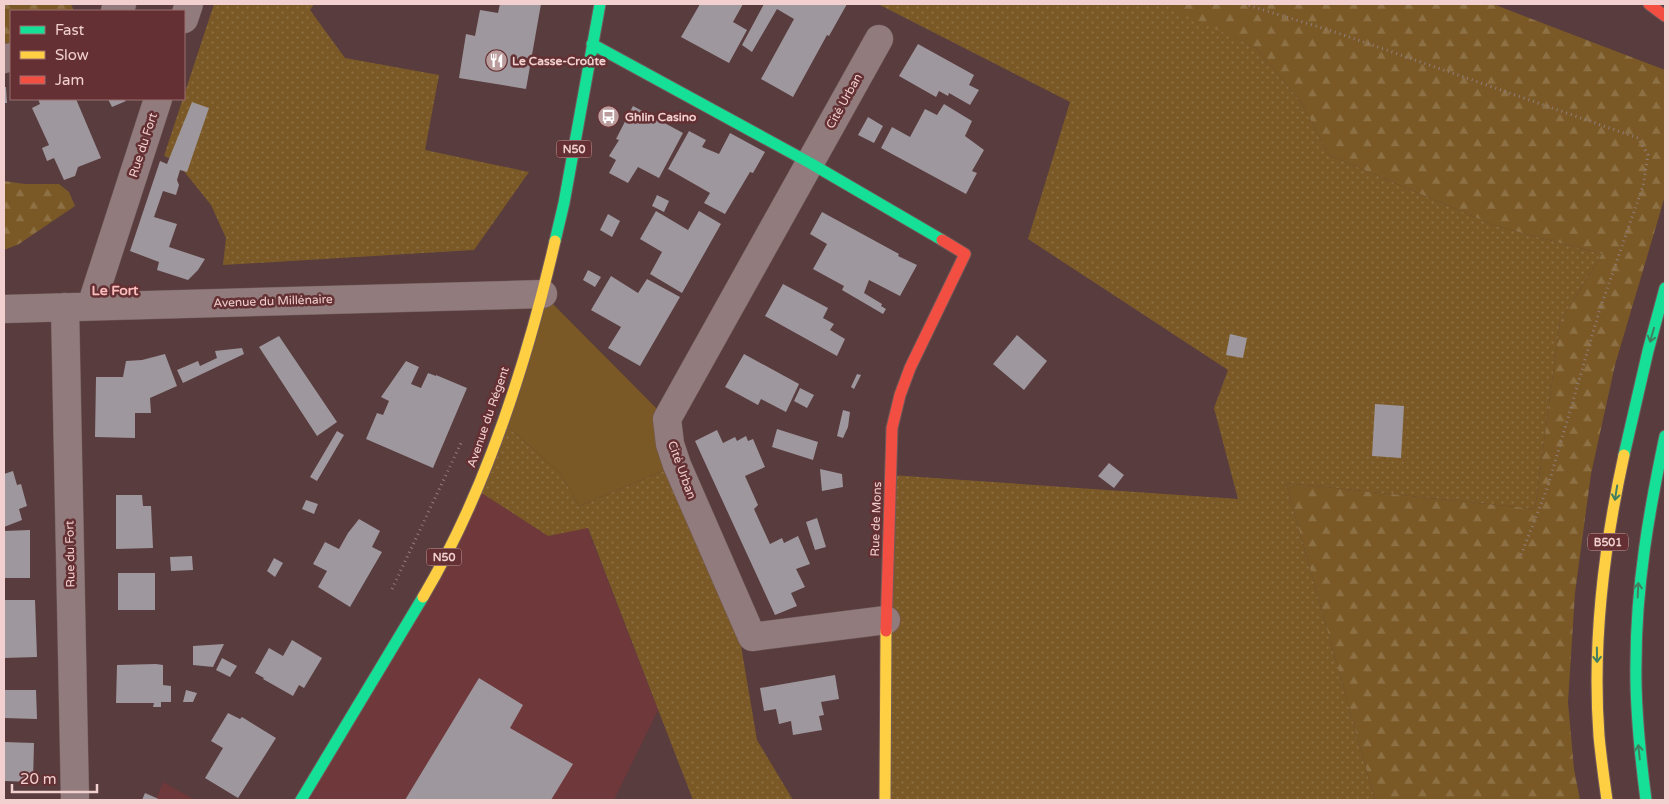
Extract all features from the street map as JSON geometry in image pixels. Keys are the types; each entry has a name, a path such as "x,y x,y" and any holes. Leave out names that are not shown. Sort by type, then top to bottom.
{"main road":[{"name":"Avenue du Régent","path":"301,800 429,586 470,505 503,422 543,294 564,203 600,4"},
{"path":"1650,4 1665,9"},
{"path":"1650,4 1665,16"},
{"path":"592,44 810,163"},
{"name":"Rue de Mons","path":"810,163 964,254 910,368 900,395 892,428 886,620 885,800"},
{"name":"B501","path":"1607,800 1602,771 1598,709 1597,646 1602,580 1619,475 1641,375 1665,288"},
{"name":"B501","path":"1646,800 1636,718 1635,643 1638,581 1655,476 1665,436"}],"street":[{"path":"185,17 189,4"},
{"name":"Cité Urban","path":"878,39 667,419 670,444 677,466 752,637 886,620"},
{"name":"Rue du Fort","path":"75,800 78,307 158,100"},
{"name":"Avenue du Millénaire","path":"4,309 543,294"}],"path":[{"path":"1244,4 1332,31 1638,138 1648,155 1643,186 1600,312 1548,486 1521,555"},
{"path":"390,594 467,432"}],"shaded area":[{"path":"477,490 548,536 587,527 658,710 614,800 301,800"},
{"path":"163,782 195,800 156,800"}],"green space":[{"path":"4,4 71,4 74,10 10,10 10,57 4,59"},
{"path":"214,4 314,4 310,10 345,58 439,75 425,150 529,172 474,250 223,265 226,238 211,205 175,160 164,156 182,100 185,100 185,92"},
{"path":"878,4 1165,4 1256,48 1301,102 1329,155 1496,226 1602,254 1560,322 1535,509 1286,483 1375,800 885,800 891,475 1238,499 1214,408 1228,370 1028,239 1070,102"},
{"path":"1162,4 1493,4 1665,70 1665,196 1615,365 1591,474 1575,593 1568,702 1574,769 1580,800 1375,800 1286,483 1535,509 1560,322 1602,254 1496,226 1329,155 1301,102 1256,48"},
{"path":"4,181 25,184 59,184 69,192 75,206 19,244 4,250"},
{"path":"543,294 667,419 677,465 579,506 561,474 503,422"},
{"path":"503,422 561,474 579,506 677,465 740,640 757,740 793,800 693,800 588,528 548,536 477,490"}],"building":[{"path":"500,4 541,4 526,89 459,78 466,34 475,36 480,10 498,13"},
{"path":"700,4 743,4 733,22 747,30 729,63 681,37"},
{"path":"764,4 847,4 829,36 827,35 793,97 761,79 794,19 777,9 752,52 742,45"},
{"path":"918,44 974,75 969,85 979,90 970,105 949,93 948,96 939,91 936,97 899,76"},
{"path":"4,87 6,87 7,103 4,103"},
{"path":"38,100 76,100 101,158 78,167 75,176 64,180 54,158 47,161 42,148 49,145 32,108 40,104"},
{"path":"108,100 126,101 112,107"},
{"path":"192,102 209,108 187,172 180,170 176,195 163,191 154,217 177,224 169,247 205,259 188,280 157,270 159,262 130,251 160,161 167,164"},
{"path":"944,104 972,121 965,136 984,150 972,171 977,173 966,194 881,148 892,127 910,137 925,109 937,115"},
{"path":"633,106 683,133 659,178 638,167 628,183 609,173 616,160 609,156 619,140 616,139"},
{"path":"868,117 883,126 874,143 858,135"},
{"path":"689,131 706,140 702,147 719,154 730,133 765,152 753,173 750,172 725,214 704,203 710,193 668,169"},
{"path":"657,195 669,201 664,212 652,206"},
{"path":"656,211 688,230 699,211 721,224 682,293 650,274 662,252 640,239"},
{"path":"822,212 917,265 900,296 869,280 864,293 882,304 881,306 886,309 883,314 842,290 844,286 813,269 827,244 810,234"},
{"path":"608,214 620,221 612,237 600,230"},
{"path":"588,270 601,277 595,287 583,280"},
{"path":"611,276 638,293 647,279 680,297 640,366 608,348 621,327 591,310"},
{"path":"783,284 828,308 823,318 834,324 830,330 845,339 837,356 765,316"},
{"path":"1230,334 1247,338 1243,358 1226,355"},
{"path":"1017,335 1047,361 1024,390 993,364"},
{"path":"279,336 337,422 317,436 259,347"},
{"path":"242,348 244,354 183,383 177,370 198,361 200,366 217,358 215,351"},
{"path":"165,354 177,386 150,398 151,413 135,413 135,438 95,437 96,377 123,377 126,361 142,360"},
{"path":"744,354 799,384 786,412 761,399 758,405 725,387"},
{"path":"406,361 419,367 411,384 421,388 428,373 467,388 433,468 366,439 377,413 383,415 389,401 381,397"},
{"path":"857,374 861,375 854,389 851,387"},
{"path":"800,388 814,395 807,408 794,401"},
{"path":"1375,404 1404,406 1401,458 1372,456"},
{"path":"843,410 850,412 848,427 843,438 837,436"},
{"path":"777,429 818,442 813,460 772,447"},
{"path":"717,430 723,443 735,437 737,441 746,436 748,441 753,439 765,467 745,476 758,505 754,509 770,544 782,538 784,543 798,536 810,564 796,569 805,587 791,593 797,606 775,615 695,441"},
{"path":"337,431 344,435 317,481 310,477"},
{"path":"1109,463 1124,475 1114,488 1098,476"},
{"path":"820,469 842,474 843,487 822,491"},
{"path":"13,471 17,485 21,484 27,506 19,509 22,520 4,527 4,474"},
{"path":"116,495 142,495 143,506 151,506 153,548 116,549"},
{"path":"306,500 318,504 314,514 302,509"},
{"path":"817,518 826,547 815,550 806,522"},
{"path":"359,519 380,531 372,547 382,552 350,607 318,587 327,571 313,564 325,542 339,549"},
{"path":"30,530 30,578 4,578 4,531"},
{"path":"192,556 193,570 171,571 170,557"},
{"path":"274,558 283,563 275,577 267,571"},
{"path":"118,573 155,573 155,610 118,610"},
{"path":"4,600 35,600 37,657 4,658"},
{"path":"292,640 322,658 304,688 299,685 293,696 255,673 269,648 283,656"},
{"path":"224,644 213,667 193,665 193,646"},
{"path":"222,658 237,666 230,677 216,670"},
{"path":"117,665 163,665 163,685 171,686 171,702 161,702 161,707 153,707 154,703 116,703"},
{"path":"835,675 839,699 821,702 824,715 819,716 822,730 793,735 791,721 779,724 776,709 764,711 760,688"},
{"path":"479,678 523,705 510,728 573,764 551,800 405,800"},
{"path":"4,690 36,690 37,719 4,718"},
{"path":"186,690 197,693 193,702 183,702"},
{"path":"228,713 240,719 242,717 276,738 238,798 205,778 223,748 211,741"},
{"path":"4,742 34,743 33,782 4,781"},
{"path":"145,793 161,800 142,800"}],"traffic: fast":[{"path":"555,241 564,203 600,4"},
{"path":"592,44 810,163 942,240"},
{"path":"1624,455 1665,288"},
{"path":"1646,800 1637,714 1638,606 1644,549 1665,436"},
{"path":"301,800 423,597"}],"traffic: slow":[{"path":"423,597 446,556 466,514 502,425 518,379 555,241"},
{"path":"1607,800 1599,736 1597,665 1605,559 1624,455"},
{"path":"885,800 886,631"}],"traffic: jam":[{"path":"1649,4 1665,16"},
{"path":"886,631 892,428 900,395 910,368 965,254 942,240"}],"place":[{"name":"Le Casse-Croûte","path":"496,61"},
{"name":"Ghlin Casino","path":"609,117"}],"district":[{"name":"Le Fort","path":"115,290"}]}
